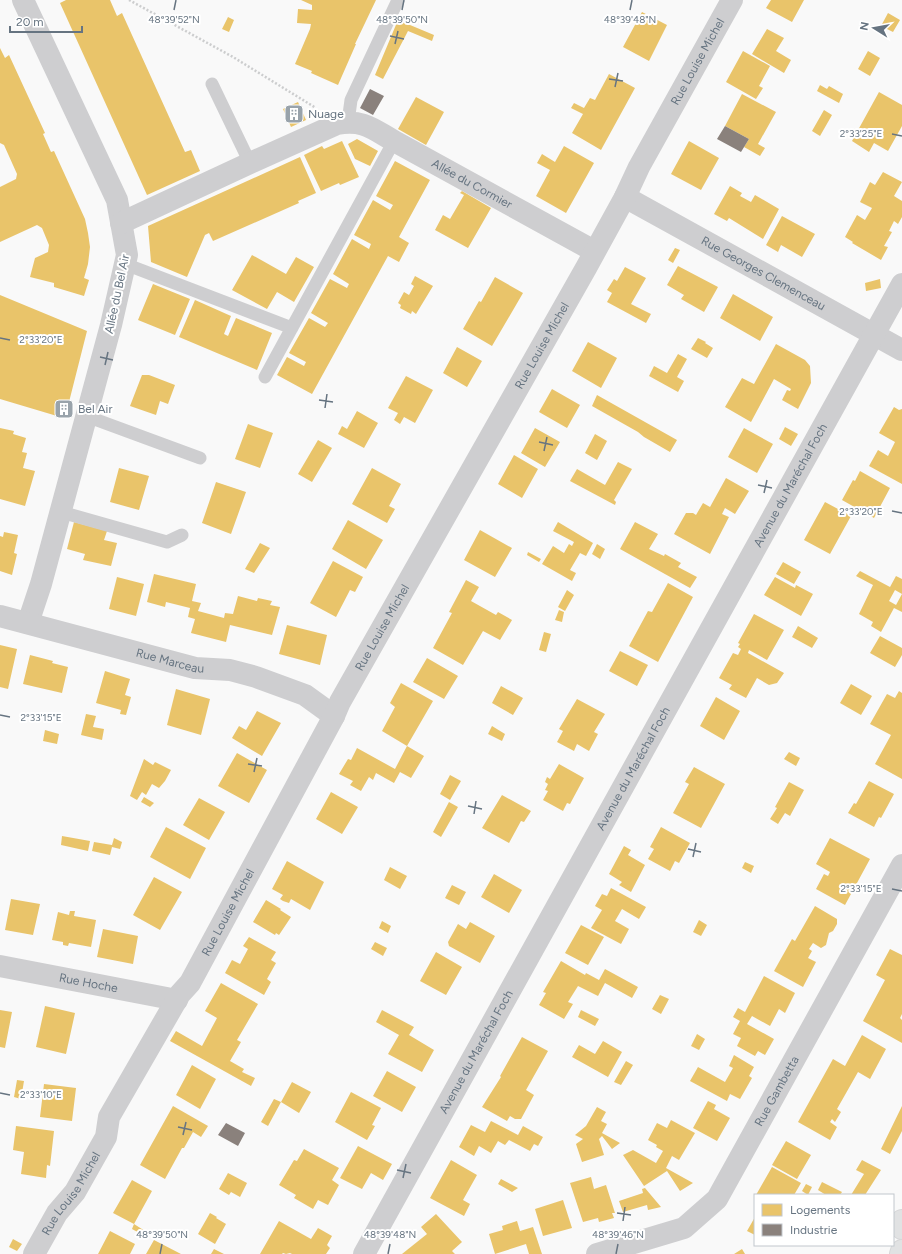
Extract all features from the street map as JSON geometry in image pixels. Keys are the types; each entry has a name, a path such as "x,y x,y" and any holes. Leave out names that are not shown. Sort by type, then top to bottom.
{"main road":[{"path":"902,1221 902,1228"}],"street":[{"name":"Allée du Bel Air","path":"23,0 116,200 127,255 111,325 61,512 41,584 28,623"},
{"name":"Rue Louise Michel","path":"34,1254 57,1213 75,1192 106,1137 109,1117 180,994 190,983 334,716 340,702 594,252 643,160 732,0"},
{"name":"Allée du Cormier","path":"121,223 337,124 348,122 364,124 594,252"},
{"name":"Rue Georges Clemenceau","path":"624,197 902,350"},
{"name":"Avenue du Maréchal Foch","path":"364,1254 902,284"},
{"name":"Rue Marceau","path":"0,616 195,668 230,670 256,677 305,695 334,716"},
{"name":"Rue Gambetta","path":"597,1254 684,1228 717,1199 902,865"},
{"name":"Rue Hoche","path":"0,966 177,1000"}],"lane":[{"path":"348,122 351,100 398,0"},
{"path":"212,84 250,163"},
{"path":"265,377 394,141"},
{"path":"125,264 292,328"},
{"path":"86,416 200,458"},
{"path":"61,512 167,542 182,535"}],"path":[{"path":"129,0 233,57 318,109 348,122"}],"building: Logements":[{"path":"66,0 110,0 117,16 122,13 185,152 191,150 200,171 147,195 60,3"},
{"path":"301,0 376,0 355,44 338,85 295,64 311,24 297,23 298,9 312,10 312,5"},
{"path":"771,0 804,0 792,22 766,8"},
{"path":"642,12 667,25 649,61 623,47"},
{"path":"888,13 900,20 893,32 881,26"},
{"path":"228,17 234,20 229,32 222,29"},
{"path":"398,20 434,35 432,41 408,31 383,79 375,75"},
{"path":"767,29 784,38 776,51 791,60 784,73 752,54"},
{"path":"0,48 5,58 9,55 45,133 43,134 51,152 54,151 85,219 90,247 88,264 84,278 89,280 84,296 54,287 54,283 30,277 35,258 48,252 49,245 42,228 37,225 0,242 0,187 16,179 17,174 4,145 0,143"},
{"path":"743,51 770,66 759,86 763,88 756,99 726,82"},
{"path":"868,51 880,58 870,76 858,69"},
{"path":"609,74 635,88 601,150 572,133 583,114 571,108 574,103 584,108 590,98 595,100"},
{"path":"820,85 827,89 829,86 843,94 839,103 817,91"},
{"path":"879,92 902,105 902,126 888,151 874,143 869,152 852,141"},
{"path":"742,94 776,112 758,144 765,148 760,156 744,147 749,139 725,126"},
{"path":"416,97 444,112 426,145 398,129"},
{"name":"Nuage","path":"298,102 306,120 291,127 283,109"},
{"path":"824,110 832,115 820,136 812,131"},
{"path":"357,139 378,151 370,166 355,159 348,144"},
{"path":"342,141 359,177 340,185 339,183 321,191 304,155 322,146 324,149"},
{"path":"689,141 719,158 701,190 671,174"},
{"path":"564,146 594,163 566,213 536,196 550,170 537,163 542,154 555,162"},
{"path":"300,157 316,193 298,201 299,203 213,241 209,233 205,235 187,277 151,262 148,226"},
{"path":"395,161 430,180 399,237 409,243 399,262 388,256 312,394 277,375 287,357 304,366 306,362 289,353 309,318 325,327 328,323 311,313 330,279 347,288 349,284 333,274 352,239 369,249 371,244 354,235 373,200 390,210 393,205 376,196"},
{"path":"883,172 902,182 894,196 902,201 902,217 898,224 894,221 889,231 892,232 884,246 888,247 881,260 852,243 853,242 845,237 857,215 865,220 872,208 860,202 870,182 875,185"},
{"path":"730,186 742,193 740,196 751,202 755,195 779,209 763,239 729,218 727,221 714,214"},
{"path":"462,191 491,208 468,248 435,230 443,215 450,219 464,195 460,193"},
{"path":"782,216 815,234 802,257 781,245 778,252 766,245"},
{"path":"675,248 680,250 673,263 668,260"},
{"path":"252,255 286,274 296,257 314,267 294,302 277,292 267,309 232,290"},
{"path":"678,266 718,287 704,312 681,299 684,295 667,285"},
{"path":"625,267 646,278 631,304 651,314 646,323 607,302 612,293 607,290 614,279 617,281"},
{"path":"415,276 433,286 416,314 412,311 411,314 400,308 401,305 398,303 404,292 409,295 414,286 411,284"},
{"path":"495,277 523,293 492,346 463,329"},
{"path":"880,279 881,288 866,291 865,283"},
{"path":"153,284 190,299 175,335 138,320"},
{"path":"733,294 773,317 760,341 720,318"},
{"path":"0,295 87,331 69,402 61,400 57,416 0,399"},
{"path":"195,300 231,316 224,334 228,336 236,318 272,333 257,370 179,337"},
{"path":"698,338 713,348 707,358 691,349"},
{"path":"588,342 617,358 601,388 572,371"},
{"path":"776,344 805,360 810,366 811,383 798,409 782,400 787,390 790,391 791,389 774,379 751,422 725,407 742,378 754,384"},
{"path":"457,347 482,361 467,387 443,373"},
{"path":"678,354 687,359 677,377 684,381 678,392 649,376 654,366 667,373"},
{"path":"142,375 149,375 175,385 168,404 160,401 156,415 130,406"},
{"path":"406,376 433,390 415,423 404,417 400,424 394,420 398,413 388,408"},
{"path":"552,389 580,405 567,428 539,412"},
{"path":"597,395 677,440 670,452 592,406"},
{"name":"Bel Air","path":"62,403 68,405 65,415 59,413"},
{"path":"894,407 899,410 902,409 902,484 869,466 878,450 888,456 895,442 879,433"},
{"path":"357,411 378,423 364,448 338,434 342,426 347,429"},
{"path":"248,424 273,433 260,468 235,459"},
{"path":"785,427 798,434 791,446 779,439"},
{"path":"0,428 14,431 13,434 26,438 22,452 27,453 23,468 35,471 25,506 0,499"},
{"path":"535,428 560,442 545,467 521,453"},
{"path":"744,428 773,444 757,473 728,457"},
{"path":"595,434 607,441 597,460 585,453"},
{"path":"318,440 332,448 312,482 298,474"},
{"path":"514,455 538,469 522,498 498,484"},
{"path":"618,462 632,469 614,500 616,502 615,505 570,481 577,469 605,485"},
{"path":"119,468 149,476 139,510 110,502"},
{"path":"372,468 401,484 389,506 395,509 387,523 352,504"},
{"path":"860,471 890,488 874,518 842,500 853,480 855,481"},
{"path":"726,478 749,491 735,514 725,508 722,514 729,517 710,554 674,534 686,513 693,513 696,515 703,503 710,507"},
{"path":"216,482 246,492 231,534 202,523"},
{"path":"825,502 851,516 830,554 804,540"},
{"path":"348,520 383,540 366,569 332,549"},
{"path":"74,522 107,531 104,540 117,543 111,566 83,560 85,554 67,549"},
{"path":"558,522 593,543 586,556 580,553 570,570 576,573 572,581 542,564 553,546 564,553 569,544 572,546 574,542 553,531"},
{"path":"635,522 658,534 649,549 664,556 665,554 681,563 678,567 697,577 690,588 620,549"},
{"path":"480,530 512,548 495,577 464,560"},
{"path":"4,532 18,535 14,553 17,554 12,575 0,571 0,536 3,537"},
{"path":"260,543 270,548 254,573 245,569"},
{"path":"597,544 605,549 600,559 592,554"},
{"path":"528,552 541,559 539,562 527,555"},
{"path":"333,561 363,577 355,592 350,590 336,617 310,603"},
{"path":"783,562 801,572 794,584 776,574"},
{"path":"860,571 890,587 896,576 902,579 902,594 902,612 894,608 881,632 871,626 873,622 859,614 873,585 856,576","holes":["895,590 902,594 896,605 889,601"]},
{"path":"154,574 196,584 192,601 201,603 198,611 224,618 225,613 233,614 238,596 257,601 258,598 272,601 270,605 280,607 272,635 230,625 226,642 191,633 195,619 188,617 190,608 166,602 165,607 147,602"},
{"path":"117,577 144,584 136,616 109,609"},
{"path":"775,577 795,588 796,585 813,594 801,616 764,595"},
{"path":"466,580 479,587 471,601 496,615 498,612 512,620 500,640 483,631 463,665 433,648 452,613 449,612"},
{"path":"668,583 693,597 658,662 629,646 648,611 652,612"},
{"path":"567,590 574,595 565,611 558,607"},
{"path":"559,610 564,612 562,622 555,620"},
{"path":"754,614 784,630 767,660 749,650 748,653 784,673 777,683 769,685 757,678 746,698 729,689 732,685 719,678 733,653 738,655 741,649 738,647 740,644 738,643"},
{"path":"287,625 327,635 320,665 279,654"},
{"path":"798,626 818,638 812,648 792,637"},
{"path":"544,632 551,634 546,652 539,650"},
{"path":"880,636 902,648 902,655 895,667 870,653"},
{"path":"0,645 17,649 8,689 0,687"},
{"path":"620,651 648,665 637,686 609,671"},
{"path":"30,655 53,661 52,663 68,667 62,693 23,684"},
{"path":"427,658 458,676 444,699 413,682"},
{"path":"105,671 130,679 125,695 131,697 126,715 120,714 121,710 96,703"},
{"path":"401,683 433,701 407,746 382,731 395,707 390,703"},
{"path":"851,684 872,696 861,715 840,703"},
{"path":"501,686 523,698 513,715 492,703"},
{"path":"176,689 210,699 201,735 167,725"},
{"path":"899,691 902,693 902,779 875,764 891,735 870,724 887,694 895,698"},
{"path":"716,697 740,711 724,740 700,726"},
{"path":"577,699 605,714 594,732 598,734 589,751 577,744 574,751 557,742 563,731 559,729"},
{"path":"257,711 281,723 262,756 232,738 239,726 246,730"},
{"path":"86,714 96,716 93,727 104,729 102,740 81,735"},
{"path":"492,726 505,734 502,741 488,734"},
{"path":"45,730 59,734 57,744 43,741"},
{"path":"407,746 424,756 411,778 400,772 394,783 376,773 373,780 369,777 361,791 350,785 353,781 339,774 348,759 351,760 357,748 395,769"},
{"path":"789,752 800,758 796,766 784,759"},
{"path":"237,753 267,770 249,803 218,786"},
{"path":"144,759 153,765 155,762 171,770 159,788 152,784 146,795 142,792 137,800 130,796"},
{"path":"559,764 584,778 570,804 567,803 563,811 543,800 548,791 545,790 548,784 545,782 547,777 550,779"},
{"path":"694,767 725,784 701,828 673,813 689,784 685,782"},
{"path":"450,775 461,781 450,800 440,794"},
{"path":"869,781 894,794 881,818 879,817 874,827 848,813 854,803 856,804"},
{"path":"789,782 804,790 790,816 785,813 778,824 770,819 777,808 775,807"},
{"path":"331,792 358,807 342,834 316,819"},
{"path":"502,795 531,811 524,822 521,821 509,843 482,828"},
{"path":"144,797 154,803 150,807 141,802"},
{"path":"199,798 225,812 209,840 183,825"},
{"path":"449,802 458,807 441,837 433,832"},
{"path":"166,827 206,848 190,879 150,857"},
{"path":"661,827 690,843 679,863 675,861 670,871 648,859 654,849 650,847"},
{"path":"62,836 90,841 88,851 61,845"},
{"path":"114,838 122,842 120,849 112,847 110,855 92,851 94,842 112,845"},
{"path":"830,838 870,859 845,905 816,889 824,874 828,876 830,872 816,864"},
{"path":"624,846 631,850 628,855 645,865 631,892 619,885 622,882 609,874"},
{"path":"287,861 324,882 310,910 291,899 289,903 283,901 280,899 283,895 272,889"},
{"path":"745,862 754,866 751,873 742,868"},
{"path":"390,867 407,876 400,889 384,880"},
{"path":"494,874 522,890 509,913 481,897"},
{"path":"154,877 182,892 160,930 133,915"},
{"path":"452,885 466,892 459,905 445,898"},
{"path":"611,888 646,907 639,919 622,909 615,921 629,929 621,944 591,928 602,910 595,906 602,894 607,896"},
{"path":"11,899 40,904 33,935 5,930"},
{"path":"266,900 291,917 279,935 276,933 275,935 253,922"},
{"path":"815,906 837,919 837,924 833,931 829,933 826,945 821,948 813,943 809,949 812,951 808,958 816,962 803,987 774,971 792,939 795,941"},
{"path":"70,911 75,911 74,916 96,920 91,947 69,943 68,946 63,945 63,942 52,940 58,912 69,915"},
{"path":"699,920 707,925 701,936 693,932"},
{"path":"382,921 391,926 388,933 379,928"},
{"path":"470,922 495,936 480,963 449,946 448,942 458,924 466,929"},
{"path":"581,925 604,937 588,965 565,953"},
{"path":"103,929 138,936 133,964 97,957"},
{"path":"249,937 276,952 271,960 276,963 267,979 271,982 264,995 225,973 232,960 240,964 248,949 243,946"},
{"path":"375,942 387,948 383,956 371,949"},
{"path":"890,949 902,955 902,1014 900,1018 902,1020 902,1043 863,1021 885,980 876,975"},
{"path":"436,952 462,967 446,995 420,981"},
{"path":"561,961 585,975 586,973 599,980 605,969 638,987 632,998 605,983 598,996 578,986 568,1002 573,1004 564,1019 539,1005 546,993 543,992"},
{"path":"764,976 795,993 785,1013 779,1009 770,1026 752,1016 747,1024 774,1039 765,1055 758,1051 755,1056 737,1046 741,1038 733,1034 740,1021 733,1017 738,1008 745,1012"},
{"path":"221,983 258,1004 237,1040 241,1042 230,1061 244,1069 242,1072 255,1078 251,1086 170,1041 176,1031 202,1046 217,1018 205,1011"},
{"path":"660,995 669,999 661,1014 652,1009"},
{"path":"45,1006 75,1013 66,1054 36,1047"},
{"path":"0,1010 12,1012 5,1048 0,1047"},
{"path":"382,1010 414,1027 409,1035 434,1050 422,1072 388,1054 399,1035 376,1022"},
{"path":"581,1010 599,1019 595,1026 578,1017"},
{"path":"697,1034 705,1039 699,1050 691,1046"},
{"path":"862,1035 886,1049 870,1079 858,1072 837,1109 841,1112 835,1122 832,1119 830,1122 837,1127 830,1140 798,1122 833,1059 845,1066"},
{"path":"522,1037 548,1051 526,1090 534,1095 521,1119 515,1119 510,1116 507,1121 482,1107 501,1077 500,1076"},
{"path":"603,1041 622,1052 608,1077 572,1057 579,1045 595,1054"},
{"path":"734,1055 754,1067 749,1076 752,1078 740,1099 730,1094 727,1101 690,1081 698,1067 725,1082 733,1068 729,1066"},
{"path":"626,1061 633,1065 621,1085 614,1082"},
{"path":"192,1065 216,1079 200,1109 176,1095"},
{"path":"387,1071 416,1087 402,1112 373,1096"},
{"path":"17,1080 24,1081 21,1099 14,1097"},
{"path":"292,1082 311,1092 299,1113 281,1102"},
{"path":"44,1084 76,1088 72,1121 40,1117"},
{"path":"351,1092 381,1108 372,1125 375,1126 367,1140 335,1122"},
{"path":"274,1099 281,1102 268,1126 261,1122"},
{"path":"708,1101 716,1105 714,1109 730,1118 717,1141 693,1128"},
{"path":"173,1106 208,1126 201,1137 193,1132 184,1148 182,1148 165,1179 140,1165"},
{"path":"902,1106 902,1131 890,1154 881,1149"},
{"path":"597,1107 606,1112 601,1121 607,1124 602,1133 620,1143 612,1149 602,1136 599,1139 604,1155 582,1162 576,1144 583,1139 575,1135 586,1126"},
{"path":"671,1120 695,1133 679,1160 672,1156 666,1168 693,1183 680,1191 667,1171 644,1186 623,1155 633,1150 656,1163 663,1151 656,1147 657,1145 648,1140 657,1123 667,1128"},
{"path":"491,1121 518,1135 523,1126 543,1137 538,1146 534,1144 530,1151 509,1140 505,1145 498,1141 491,1153 479,1146 474,1156 459,1147 471,1125 485,1132"},
{"path":"16,1126 54,1131 50,1166 47,1165 46,1178 21,1174 24,1152 13,1150"},
{"path":"786,1141 811,1155 797,1179 772,1165"},
{"path":"358,1146 392,1164 383,1180 371,1173 362,1189 340,1178"},
{"path":"304,1149 339,1168 332,1180 339,1185 328,1205 318,1200 313,1209 294,1198 296,1195 279,1185 294,1160 297,1161"},
{"path":"451,1160 477,1175 463,1200 470,1204 464,1216 430,1198"},
{"path":"862,1160 881,1170 866,1194 852,1194 864,1174 856,1170"},
{"path":"772,1167 801,1183 795,1194 757,1194"},
{"path":"228,1173 247,1183 240,1197 231,1192 229,1195 219,1189"},
{"path":"591,1177 594,1189 606,1185 615,1213 612,1213 614,1218 599,1222 598,1218 583,1222 570,1183"},
{"path":"501,1179 518,1188 512,1192 498,1184"},
{"path":"132,1180 152,1191 134,1224 113,1213"},
{"path":"822,1182 842,1192 841,1194 824,1194 818,1190"},
{"path":"806,1184 812,1187 808,1194 802,1191"},
{"path":"645,1188 661,1207 648,1210 647,1205 623,1212 619,1201 643,1193 642,1189"},
{"path":"563,1200 572,1228 543,1236 535,1209"},
{"path":"210,1213 226,1224 215,1244 198,1234"},
{"path":"436,1214 462,1242 452,1251 455,1254 402,1254 427,1234 421,1227"},
{"path":"754,1219 754,1234 747,1231"},
{"path":"279,1221 311,1239 318,1228 332,1236 327,1245 330,1248 326,1254 260,1254"},
{"path":"517,1221 520,1231 533,1227 542,1254 529,1254 526,1244 495,1254 489,1234 503,1230 502,1226"},
{"path":"134,1224 145,1231 143,1235 132,1229"},
{"path":"110,1231 135,1244 130,1254 98,1254"},
{"path":"13,1239 22,1244 17,1251 9,1247"},
{"path":"154,1240 181,1254 146,1254"},
{"path":"214,1249 224,1254 211,1254"},
{"path":"742,1249 745,1254 734,1254"}],"building: Industrie":[{"path":"370,89 384,96 373,115 360,108"},
{"path":"725,126 749,139 741,152 717,139"},
{"path":"226,1123 245,1133 238,1146 218,1135"}],"place":[{"name":"Nuage","path":"294,114"},
{"name":"Bel Air","path":"64,409"}]}
